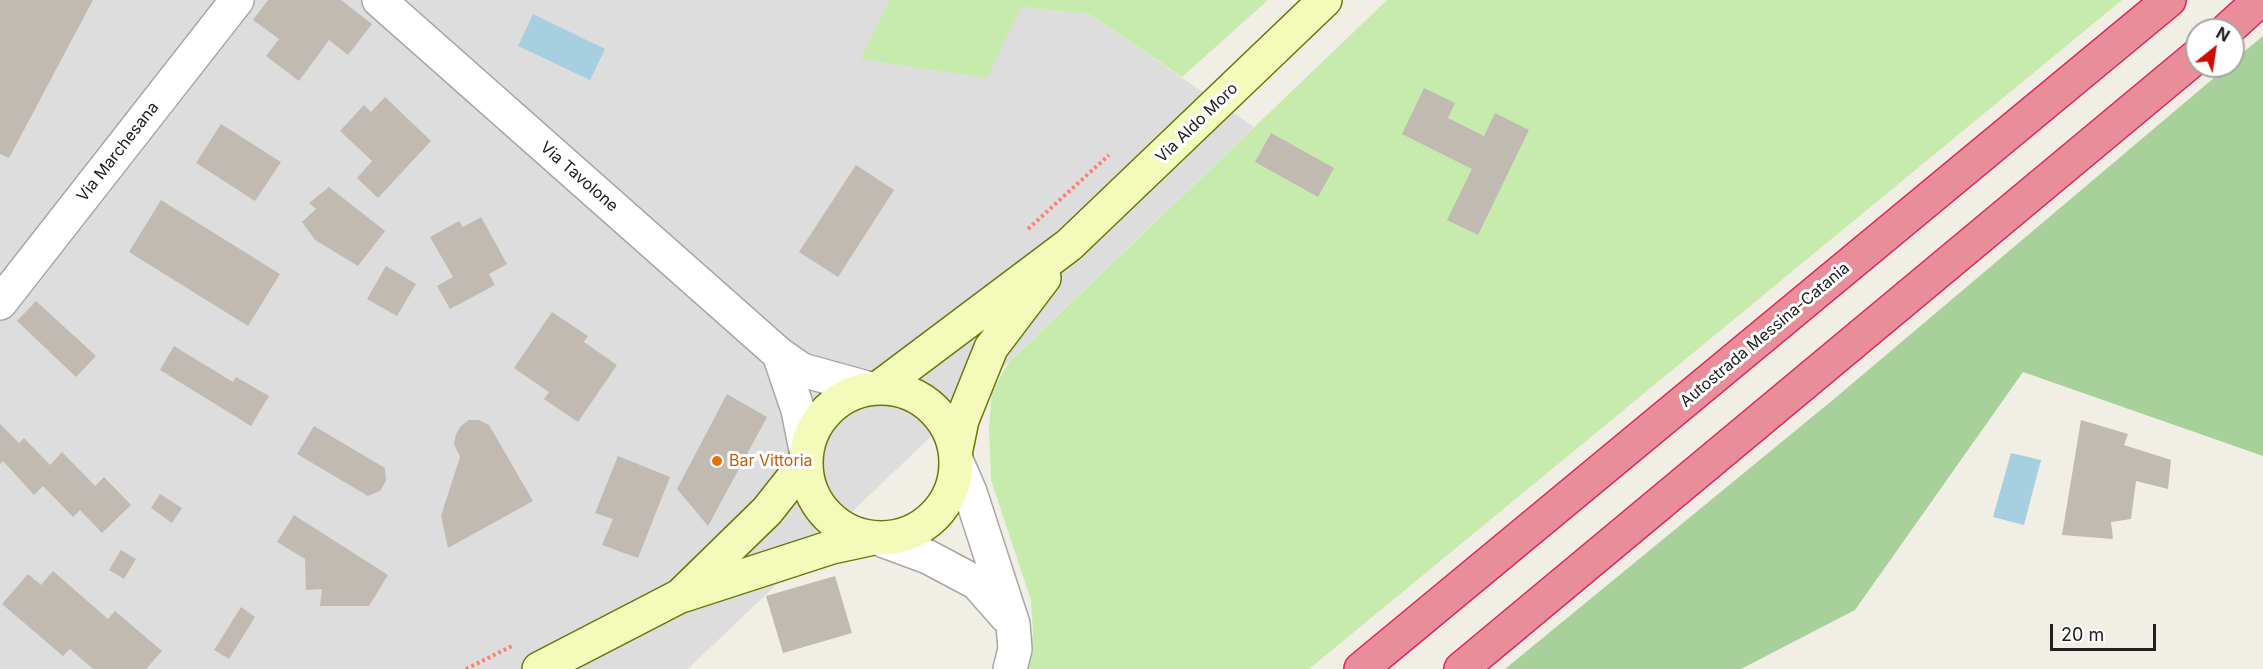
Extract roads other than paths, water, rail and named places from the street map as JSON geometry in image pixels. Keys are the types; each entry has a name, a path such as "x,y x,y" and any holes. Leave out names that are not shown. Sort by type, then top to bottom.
{"highway":[{"name":"Autostrada Messina-Catania","path":"1361,669 2169,0"},
{"path":"2240,18 2260,0"},
{"path":"1461,669 2185,66"}],"main road":[{"name":"Via Aldo Moro","path":"1069,245 1325,0"},
{"path":"678,597 767,511 805,456 813,428 827,410 845,396 874,388 1069,245"},
{"path":"539,669 678,597 832,547 911,533 936,516 952,492 962,420 991,348 1069,245"},
{"path":"874,388 906,392 929,404 946,424 957,455"},
{"path":"805,456 809,489 823,512 844,530 875,539"}],"street":[{"name":"Via Marchesana","path":"0,303 237,0"},
{"name":"Via Tavolone","path":"379,0 780,354 802,370 874,388"},
{"path":"780,354 798,410 805,456"},
{"path":"957,455 1013,624 1015,650 1010,669"},
{"path":"875,539 928,558 977,583 1013,624"}],"water":[{"path":"533,14 605,49 590,80 518,46"},
{"path":"2011,453 2041,460 2024,525 1993,517"}],"place":[{"name":"Bar Vittoria","path":"717,461"}]}
